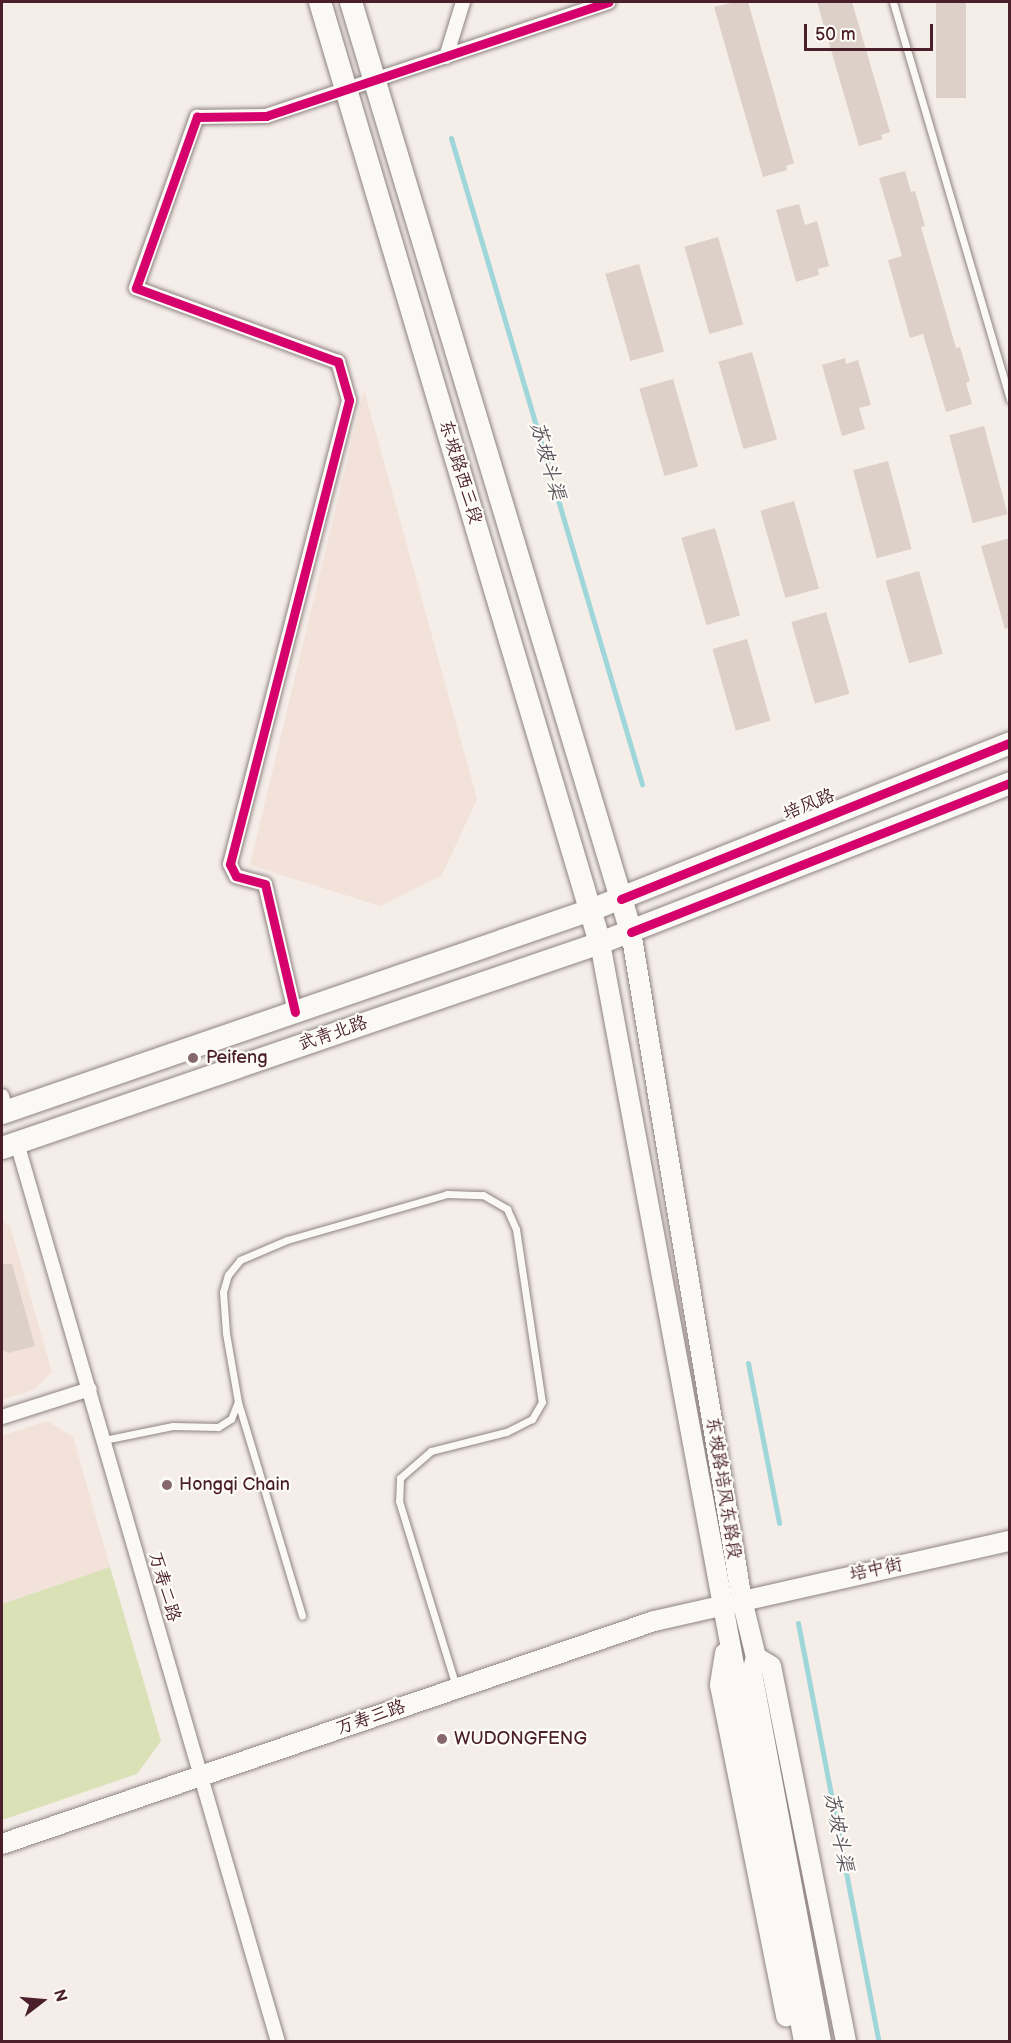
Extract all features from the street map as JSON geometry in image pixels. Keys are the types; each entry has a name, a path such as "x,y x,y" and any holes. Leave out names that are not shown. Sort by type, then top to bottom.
{"main road":[{"name":"东坡路西三段","path":"320,2 600,943"},
{"name":"东坡路西三段","path":"351,2 631,932"},
{"name":"培风路","path":"621,898 1010,743"},
{"path":"631,932 1010,783"},
{"name":"武青北路","path":"3,1107 295,1012 621,898"},
{"name":"武青北路","path":"9,1145 631,932"},
{"name":"东坡路培风东路段","path":"631,932 742,1600 756,1657 752,1673 821,2042"},
{"name":"东坡路培风东路段","path":"600,943 727,1639 804,2042"},
{"name":"培中街","path":"742,1600 1010,1541"},
{"name":"万寿三路","path":"2,1844 654,1621 742,1600"},
{"path":"727,1639 720,1685 791,2042"},
{"path":"756,1657 771,1666 846,2042"}],"street":[{"path":"446,57 463,2"},
{"path":"295,1012 265,884 236,876 230,864 349,400 338,362 136,288 197,117 266,117 609,2"},
{"name":"万寿二路","path":"9,1145 90,1389 200,1778 278,2042"},
{"path":"2,1418 90,1389"}],"lane":[{"path":"893,2 1010,399"},
{"path":"302,1616 238,1402 226,1333 223,1293 228,1275 240,1260 287,1240 447,1194 483,1195 507,1209 516,1229 542,1402 532,1419 506,1432 431,1451 400,1478 399,1500 457,1689"},
{"path":"104,1440 173,1426 218,1427 231,1419 238,1402"}],"shaded area":[{"path":"364,390 477,799 442,875 380,906 250,865"},
{"path":"2,1221 10,1226 52,1372 35,1389 2,1400"},
{"path":"47,1421 73,1437 110,1567 2,1604 2,1436"}],"green space":[{"path":"110,1567 161,1741 137,1774 2,1820 2,1604"}],"building":[{"path":"735,2 748,2 794,163 786,166 787,170 763,177 714,7"},
{"path":"817,2 852,2 890,132 881,135 883,139 859,146"},
{"path":"936,2 966,2 966,98 936,98"},
{"path":"905,171 911,192 915,191 925,226 921,227 956,348 960,347 970,381 966,383 972,404 946,412 923,334 910,338 888,260 902,256 879,178"},
{"path":"799,204 805,225 817,221 829,266 818,269 819,275 796,282 776,210"},
{"path":"718,237 743,324 709,334 684,247"},
{"path":"639,264 664,351 630,361 605,274"},
{"path":"752,352 777,439 743,449 718,362"},
{"path":"845,358 846,364 858,360 871,405 859,408 865,429 842,436 822,365"},
{"path":"673,379 698,466 664,476 639,389"},
{"path":"984,426 1008,514 973,523 949,435"},
{"path":"888,461 912,549 877,558 853,470"},
{"path":"794,501 819,588 785,598 760,511"},
{"path":"715,528 740,615 706,625 681,538"},
{"path":"1010,538 1010,627 1005,629 981,546"},
{"path":"919,571 943,654 909,663 885,581"},
{"path":"826,612 849,694 815,704 791,622"},
{"path":"747,639 770,721 736,731 712,649"},
{"path":"2,1264 12,1264 35,1346 8,1353 2,1349"}],"waterway":[{"name":"苏坡斗渠","path":"451,138 642,784"},
{"name":"苏坡斗渠","path":"748,1363 779,1523"},
{"name":"苏坡斗渠","path":"798,1623 879,2042"}],"cycle path":[{"path":"295,1012 265,884 236,876 230,864 349,400 338,362 136,288 197,117 266,116 609,2"},
{"path":"621,899 1010,743"},
{"path":"631,932 1010,783"}],"place":[{"name":"Peifeng","path":"193,1058"},
{"name":"Hongqi Chain","path":"167,1485"},
{"name":"WUDONGFENG","path":"442,1739"}]}
